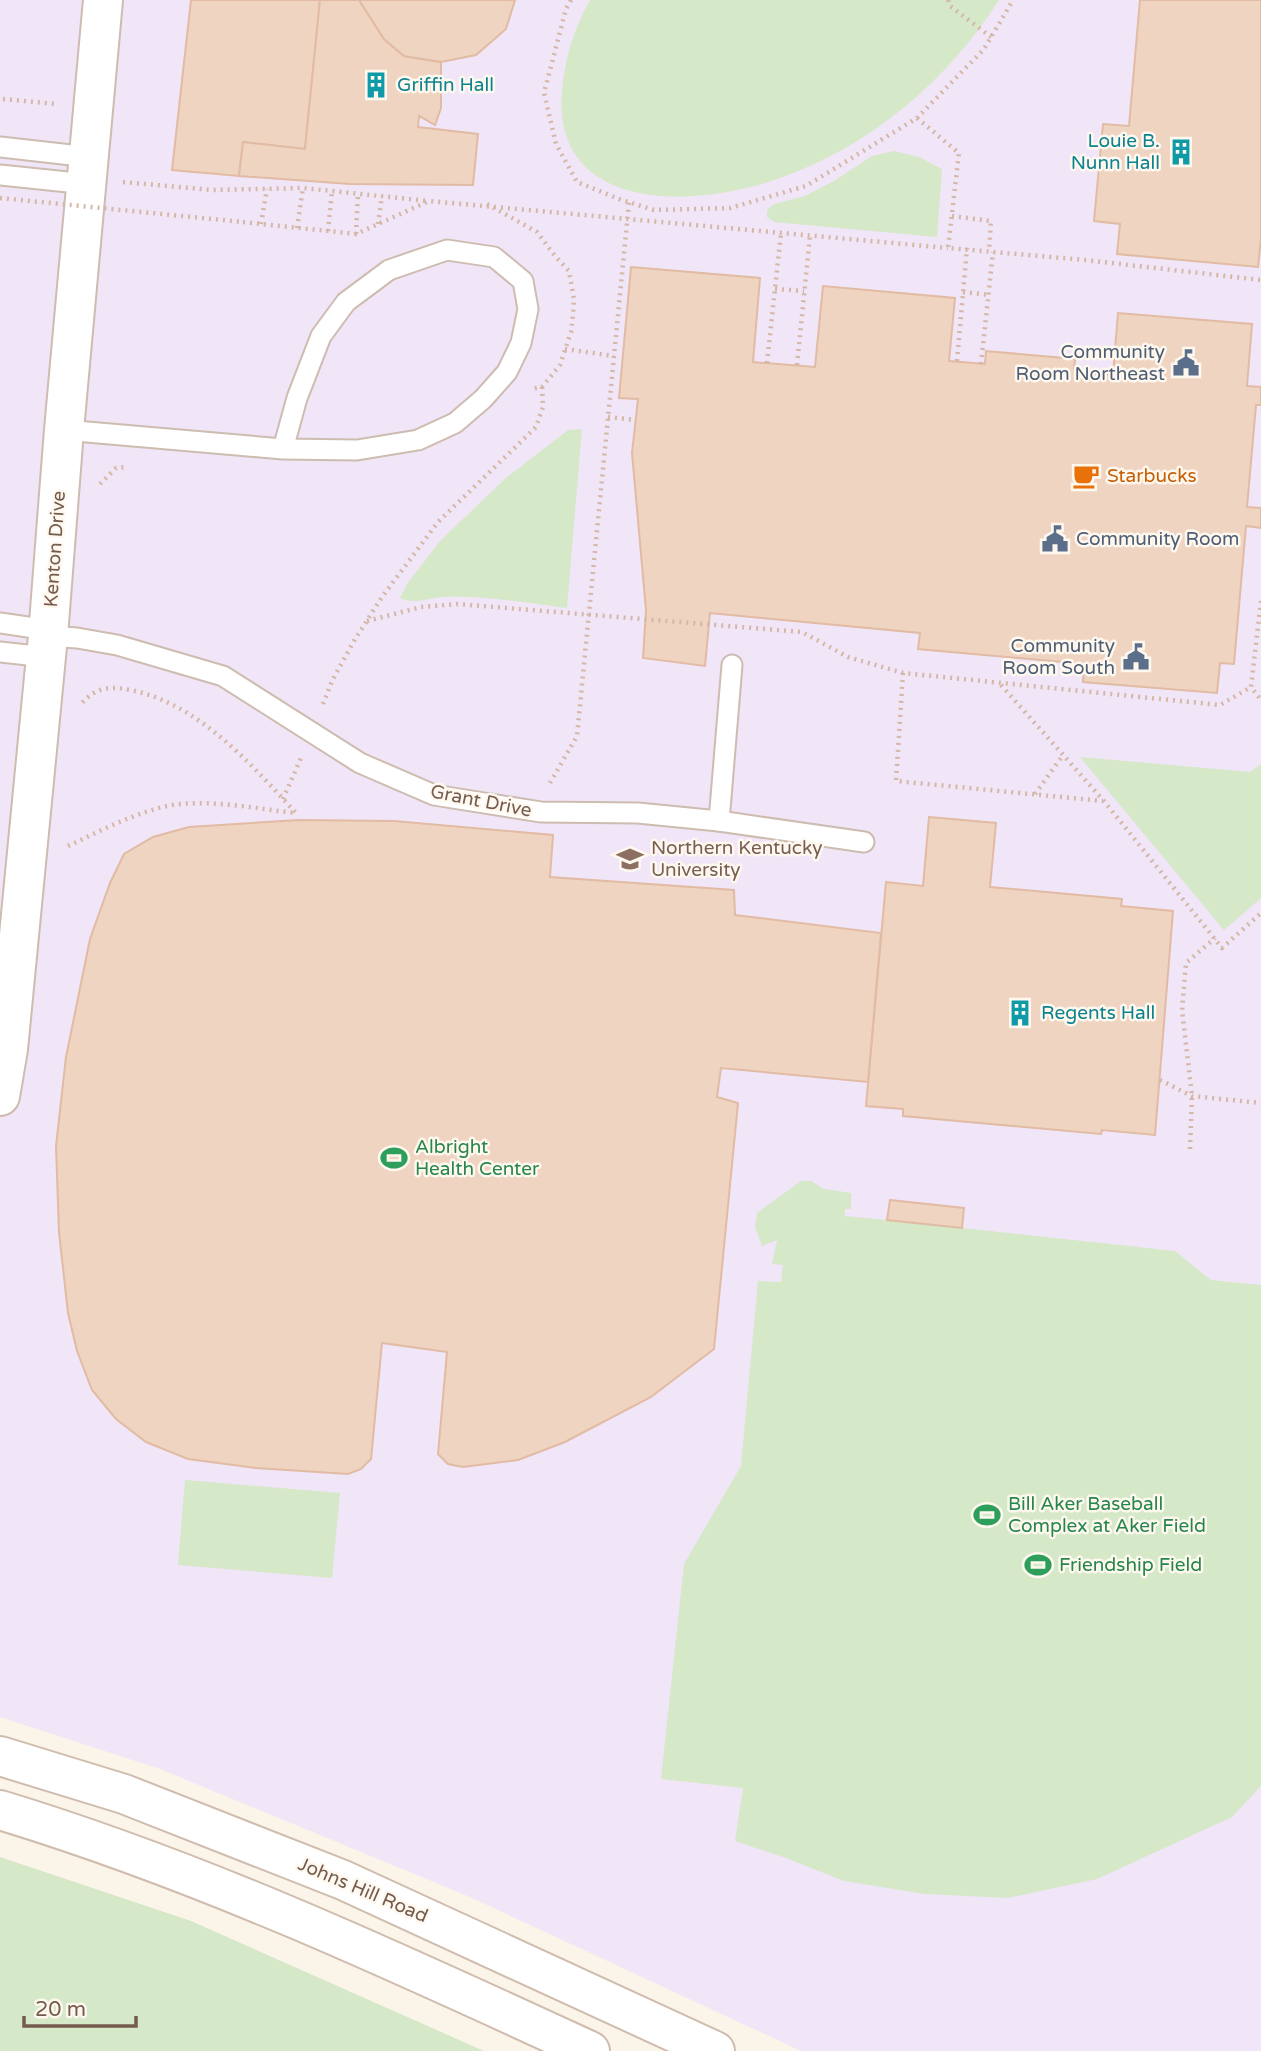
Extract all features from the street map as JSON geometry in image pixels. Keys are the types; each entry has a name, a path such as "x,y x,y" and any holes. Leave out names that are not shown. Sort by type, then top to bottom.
{"main road":[{"name":"Kenton Drive","path":"0,1096 47,641 64,430 98,174 103,0"},
{"name":"Johns Hill Road","path":"0,1756 124,1794 343,1880 715,2051"},
{"path":"0,1810 162,1866 307,1923 590,2051"}],"lane":[{"path":"0,147 98,174"},
{"path":"0,175 98,174"},
{"path":"64,430 283,449 356,450 418,439 455,423 483,399 507,372 520,343 528,309 523,281 494,257 447,250 389,270 345,302 321,336 297,398 283,449"},
{"path":"0,623 47,641"},
{"name":"Grant Drive","path":"47,641 78,638 117,645 223,676 360,763 434,795 541,812 638,813 719,821 864,842"},
{"path":"0,652 47,641"},
{"path":"719,821 732,665"}],"path":[{"path":"565,0 566,9"},
{"path":"571,0 566,9 544,93 556,144 577,182 654,210 730,208 806,186 917,118 984,49 1013,0"},
{"path":"948,0 950,6 991,37"},
{"path":"2,99 57,104"},
{"path":"917,118 959,153 948,248"},
{"path":"98,174 212,190 303,188 810,236 967,248 1261,280"},
{"path":"297,228 303,188"},
{"path":"261,224 267,189"},
{"path":"328,231 332,191"},
{"path":"356,234 358,193"},
{"path":"378,224 382,196"},
{"path":"0,198 356,234 429,201"},
{"path":"541,812 549,784 577,736 629,202"},
{"path":"952,216 991,221 989,295 981,364"},
{"path":"767,363 780,233"},
{"path":"797,365 810,236"},
{"path":"957,361 967,248"},
{"path":"775,289 804,291"},
{"path":"963,292 989,295"},
{"path":"565,349 614,356"},
{"path":"283,799 333,679 366,621 438,522 536,427 543,407 542,387"},
{"path":"608,417 636,420"},
{"path":"1261,601 1251,687 1261,700"},
{"path":"366,621 421,607 458,604 803,632 848,657 903,673 1001,685 1220,705 1251,687"},
{"path":"903,673 896,781 1104,801"},
{"path":"1001,685 1104,801 1222,948 1261,913"},
{"path":"68,846 139,814 170,806 198,804 296,813 269,782 210,729 170,701 130,690 101,688 76,708"},
{"path":"1035,795 1063,755"},
{"path":"1190,1149 1192,1096 1182,1010 1186,963 1215,938"},
{"path":"1160,1080 1192,1096 1261,1103"}],"shaded area":[{"name":"Northern Kentucky University","path":"0,0 1261,0 1261,2051 801,2051 470,1897 160,1769 0,1717"}],"green space":[{"path":"590,0 999,0 979,29 931,83 876,129 845,148 780,178 744,189 705,195 666,196 629,191 598,177 575,154 563,120 564,75 574,36"},
{"path":"894,151 919,157 942,169 937,237 774,222 767,217 767,210 774,204 805,196 872,156"},
{"path":"582,429 567,608 474,597 443,597 416,601 400,598 407,584 440,541 506,478 568,430"},
{"path":"1080,757 1250,772 1261,764 1261,898 1224,930"},
{"name":"Friendship Field","path":"801,1181 811,1181 824,1189 851,1193 851,1209 845,1209 845,1216 887,1220 890,1200 964,1208 962,1228 1175,1251 1211,1280 1261,1285 1261,1786 1232,1817 1097,1879 1008,1898 925,1894 844,1881 735,1841 743,1788 661,1779 684,1564 741,1466 758,1281 781,1282 783,1265 772,1264 777,1240 762,1246 755,1227 757,1213"},
{"path":"185,1480 340,1493 332,1578 178,1565"},
{"path":"0,1857 191,1921 484,2051 0,2051"}],"building":[{"path":"191,0 320,0 305,149 243,142 239,176 172,170"},
{"name":"Griffin Hall","path":"320,0 359,0 384,39 404,56 441,62 441,108 435,125 419,116 418,127 478,134 473,185 350,184 239,176 243,142 305,149"},
{"name":"Griffin Hall","path":"359,0 515,0 506,29 476,55 441,62 404,56 384,39"},
{"name":"Louie B. Nunn Hall","path":"1140,0 1261,0 1261,238 1258,267 1117,254 1120,224 1094,221 1103,124 1129,126"},
{"path":"631,267 760,278 753,362 815,367 823,286 955,298 949,361 985,364 986,351 1075,359 1074,369 1077,369 1077,373 1113,375 1118,313 1252,324 1247,386 1261,387 1261,405 1256,405 1247,507 1261,508 1261,528 1246,526 1234,664 1220,663 1217,693 1083,682 1084,664 918,649 920,633 710,613 705,666 643,658 646,610 632,453 638,399 619,398"},
{"name":"Regents Hall","path":"929,817 996,823 990,887 1122,899 1121,906 1173,911 1155,1135 1102,1130 1101,1134 903,1116 903,1109 866,1106 886,882 923,886"},
{"name":"Albright Health Center","path":"299,820 394,821 553,835 550,877 734,890 735,915 881,933 868,1082 721,1068 717,1097 738,1103 714,1349 651,1397 565,1442 518,1460 463,1467 448,1464 438,1454 447,1352 382,1343 371,1459 361,1469 348,1474 256,1468 188,1459 146,1442 116,1419 92,1390 77,1351 68,1313 59,1232 56,1146 66,1057 90,939 110,883 124,854 153,837 189,827"},
{"path":"890,1200 964,1208 962,1228 887,1220"}],"place":[{"name":"Griffin Hall","path":"376,85"},
{"name":"Louie B. Nunn Hall","path":"1181,152"},
{"name":"Community Room Northeast","path":"1186,363"},
{"name":"Starbucks","path":"1086,476"},
{"name":"Community Room","path":"1055,539"},
{"name":"Community Room South","path":"1136,657"},
{"name":"Northern Kentucky University","path":"630,859"},
{"name":"Regents Hall","path":"1020,1013"},
{"name":"Albright Health Center","path":"394,1158"},
{"name":"Bill Aker Baseball Complex at Aker Field","path":"987,1515"},
{"name":"Friendship Field","path":"1038,1565"}]}
